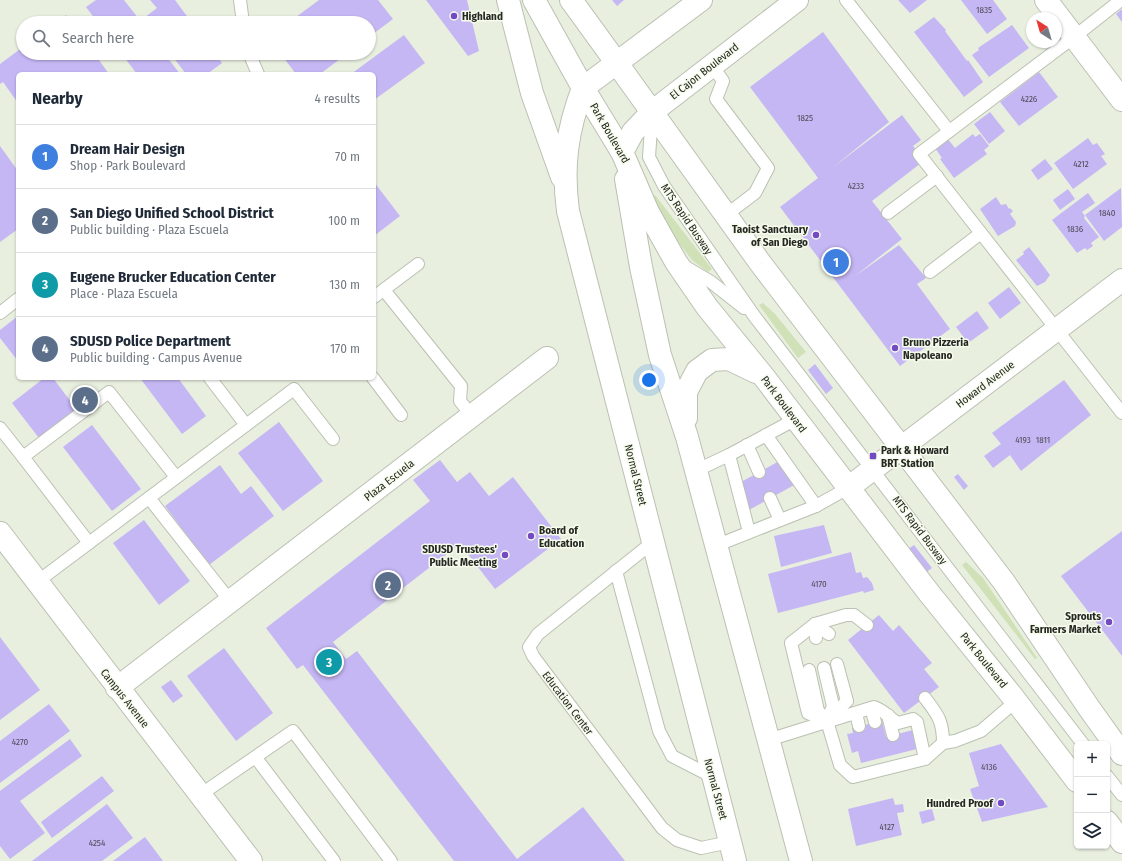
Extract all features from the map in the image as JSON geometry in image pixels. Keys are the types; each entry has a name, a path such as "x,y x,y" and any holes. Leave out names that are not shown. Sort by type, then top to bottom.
{"main road":[{"path":"508,0 532,93 564,183"},
{"name":"Park Boulevard","path":"534,0 583,88 622,152 648,212 676,262 707,307 764,377 848,488 1016,701 1074,778"},
{"path":"571,0 766,270 1004,582 1122,754"},
{"path":"583,88 701,0"},
{"name":"El Cajon Boulevard","path":"622,152 633,132 652,112 711,64 796,0"},
{"path":"1046,0 1122,100"},
{"name":"Normal Street","path":"583,88 568,135 564,183 568,211 732,852"},
{"path":"622,152 630,210 660,355 687,437 715,546 801,861"},
{"name":"Howard Avenue","path":"848,488 1122,280"},
{"name":"Plaza Escuela","path":"117,688 547,358"},
{"path":"687,437 686,392 697,371 712,360 730,359 764,377"},
{"name":"Campus Avenue","path":"0,533 117,688 251,861"},
{"path":"1110,826 1122,842"}],"lane":[{"path":"240,0 242,16"},
{"path":"846,0 949,131"},
{"path":"1121,0 919,154 1122,413"},
{"path":"252,60 257,72"},
{"path":"711,64 723,82 716,99 768,168 755,193 726,215"},
{"name":"MTS Rapid Busway","path":"652,112 649,157 664,186 755,317 1081,741"},
{"path":"888,213 937,176"},
{"path":"930,272 981,233"},
{"name":"MTS Rapid Busway","path":"676,262 711,282 755,317"},
{"path":"376,296 418,264"},
{"path":"384,290 461,386 460,401 472,416"},
{"path":"0,313 16,301"},
{"path":"212,380 246,425"},
{"path":"375,380 401,415"},
{"path":"37,582 246,425 293,383 333,439"},
{"path":"23,457 110,392 176,477"},
{"path":"695,471 729,455 796,419"},
{"path":"0,428 89,543"},
{"path":"766,435 816,506"},
{"path":"747,445 758,472"},
{"path":"729,455 749,532"},
{"path":"715,546 816,506 848,488"},
{"path":"149,498 231,602"},
{"path":"770,498 780,520"},
{"name":"Education Center","path":"653,542 538,634 529,648 533,656 662,828 677,840 701,848 732,852"},
{"path":"616,571 659,731 665,745 672,756 713,777"},
{"path":"827,721 808,713 791,643 815,624 846,615 854,615 867,625"},
{"path":"815,624 829,634"},
{"path":"815,624 816,638"},
{"path":"802,642 815,624"},
{"path":"827,721 847,701 837,664"},
{"path":"824,668 833,706 827,721"},
{"path":"809,670 818,711 827,721 840,765 852,777 870,767 900,759 917,757 943,743 955,741 981,731 1016,701"},
{"path":"925,698 940,718 943,728 943,743"},
{"path":"768,740 874,707 888,713 892,720 906,727 913,719 917,722 917,757"},
{"path":"871,708 875,722"},
{"path":"856,713 859,726"},
{"path":"888,713 893,735"},
{"path":"200,795 256,758 293,731 391,861"},
{"path":"256,758 334,861"},
{"path":"1108,777 1122,795"}],"green space":[{"path":"655,195 712,269 708,272 692,260 652,208 653,198"},
{"path":"763,303 775,314 806,352 798,358 759,305"},
{"path":"966,562 983,578 1037,658 1035,659 962,565"}],"building":[{"path":"96,0 124,0 137,16 93,16 86,7"},
{"path":"150,0 175,0 187,16 147,16 157,8"},
{"path":"319,0 378,0 393,19 376,32 376,16 297,16"},
{"path":"426,0 467,0 479,51 468,56"},
{"path":"612,0 624,0 617,6"},
{"path":"898,0 927,0 910,13"},
{"path":"961,0 993,0 1007,19 987,34"},
{"path":"1122,9 1122,22 1116,14"},
{"path":"934,17 946,30 945,31 983,82 964,97 914,32"},
{"path":"1012,25 1026,44 1026,48 1029,48 989,77 972,55 979,50 978,48"},
{"path":"823,32 889,122 832,168 902,115 921,140 913,146 919,154 921,163 872,201 902,239 855,276 899,245 926,278 917,284 950,329 900,366 780,207 818,178 750,87"},
{"path":"404,35 425,63 376,99 376,72 354,72 370,60 376,60 376,56"},
{"path":"16,52 16,60 99,60 108,72 16,72 16,100 3,82 0,84 0,64"},
{"path":"126,60 169,60 178,72 135,72"},
{"path":"175,60 220,60 222,63 210,72 184,72"},
{"path":"285,60 339,60 323,72 294,72"},
{"path":"1039,72 1058,97 1019,126 1000,102"},
{"path":"990,112 1005,131 989,144 974,124"},
{"path":"973,134 975,137 980,134 989,146 984,150 987,154 954,178 940,159 942,158 935,148 947,138 955,148"},
{"path":"1088,138 1093,145 1097,143 1105,154 1101,156 1107,164 1073,189 1054,163"},
{"path":"0,146 16,168 16,230 0,242"},
{"path":"1045,159 1053,169 1038,180 1031,170"},
{"path":"376,185 400,216 376,234"},
{"path":"1121,188 1122,227 1104,241 1085,215"},
{"path":"1068,189 1075,199 1060,210 1053,200"},
{"path":"1088,193 1095,203 1082,212 1085,216 1084,218 1099,237 1091,243 1093,246 1087,250 1085,248 1077,253 1052,220"},
{"path":"996,197 1001,205 1006,204 1009,209 1010,208 1013,211 1010,214 1016,222 1015,226 998,236 980,209"},
{"path":"1029,247 1050,275 1045,282 1037,286 1016,260 1024,254 1023,252"},
{"path":"1009,287 1021,303 1000,319 988,303"},
{"path":"977,311 989,328 968,343 956,327"},
{"path":"16,318 16,358 0,338 0,330"},
{"path":"815,364 833,388 826,394 808,370"},
{"path":"41,380 54,380 80,414 42,442 12,403"},
{"path":"142,380 179,380 206,416 182,434"},
{"path":"1064,380 1091,415 1021,471 1010,455 993,468 984,456 1001,444 992,433"},
{"path":"279,422 323,481 283,511 238,453"},
{"path":"92,425 141,489 112,511 63,447"},
{"path":"783,459 796,484 747,511 741,482"},
{"path":"440,460 457,482 470,472 489,496 513,477 561,539 495,589 460,544 333,642 346,659 357,651 517,859 583,807 625,861 454,861 303,665 297,669 266,628 430,501 413,480"},
{"path":"220,465 241,494 251,486 274,516 209,565 165,506"},
{"path":"958,474 968,486 964,490 954,477"},
{"path":"144,520 190,581 159,605 113,543"},
{"path":"824,525 832,553 781,567 774,536"},
{"name":"Sprouts Farmers Market","path":"1122,531 1122,656 1061,576"},
{"path":"914,545 932,568 925,573 907,550"},
{"path":"851,552 856,573 861,572 863,578 867,577 872,583 874,590 864,593 863,591 778,613 768,574"},
{"path":"879,615 893,631 899,625 932,663 924,669 939,687 904,713 848,640"},
{"path":"0,637 40,690 0,720"},
{"path":"224,648 273,713 236,741 187,676"},
{"path":"171,680 183,696 173,703 161,687"},
{"path":"49,704 70,731 0,783 0,741"},
{"path":"882,721 886,737 913,730 917,749 861,763 858,751 852,753 847,734 853,733 852,728"},
{"path":"70,739 82,756 20,801 45,833 10,859 0,846 0,791"},
{"path":"1001,744 1048,807 982,822 970,789 979,786 969,753"},
{"path":"102,776 114,791 52,838 41,822"},
{"path":"893,798 895,805 903,804 904,812 897,813 902,835 856,846 848,809"},
{"path":"107,804 133,838 102,861 32,861"},
{"path":"932,809 935,820 922,824 919,812"},
{"path":"145,837 163,861 113,861"}],"place":[{"name":"Highland","path":"454,16"},
{"name":"Taoist Sanctuary of San Diego","path":"816,235"},
{"name":"Dream Hair Design","path":"836,262"},
{"name":"Bruno Pizzeria Napoleano","path":"895,348"},
{"name":"SDUSD Police Department","path":"85,400"},
{"name":"Park & Howard BRT Station","path":"873,456"},
{"name":"Board of Education","path":"531,536"},
{"name":"SDUSD Trustees' Public Meeting","path":"505,555"},
{"name":"San Diego Unified School District","path":"388,585"},
{"name":"Sprouts Farmers Market","path":"1109,622"},
{"name":"Eugene Brucker Education Center","path":"329,662"},
{"name":"Hundred Proof","path":"1001,803"}]}
